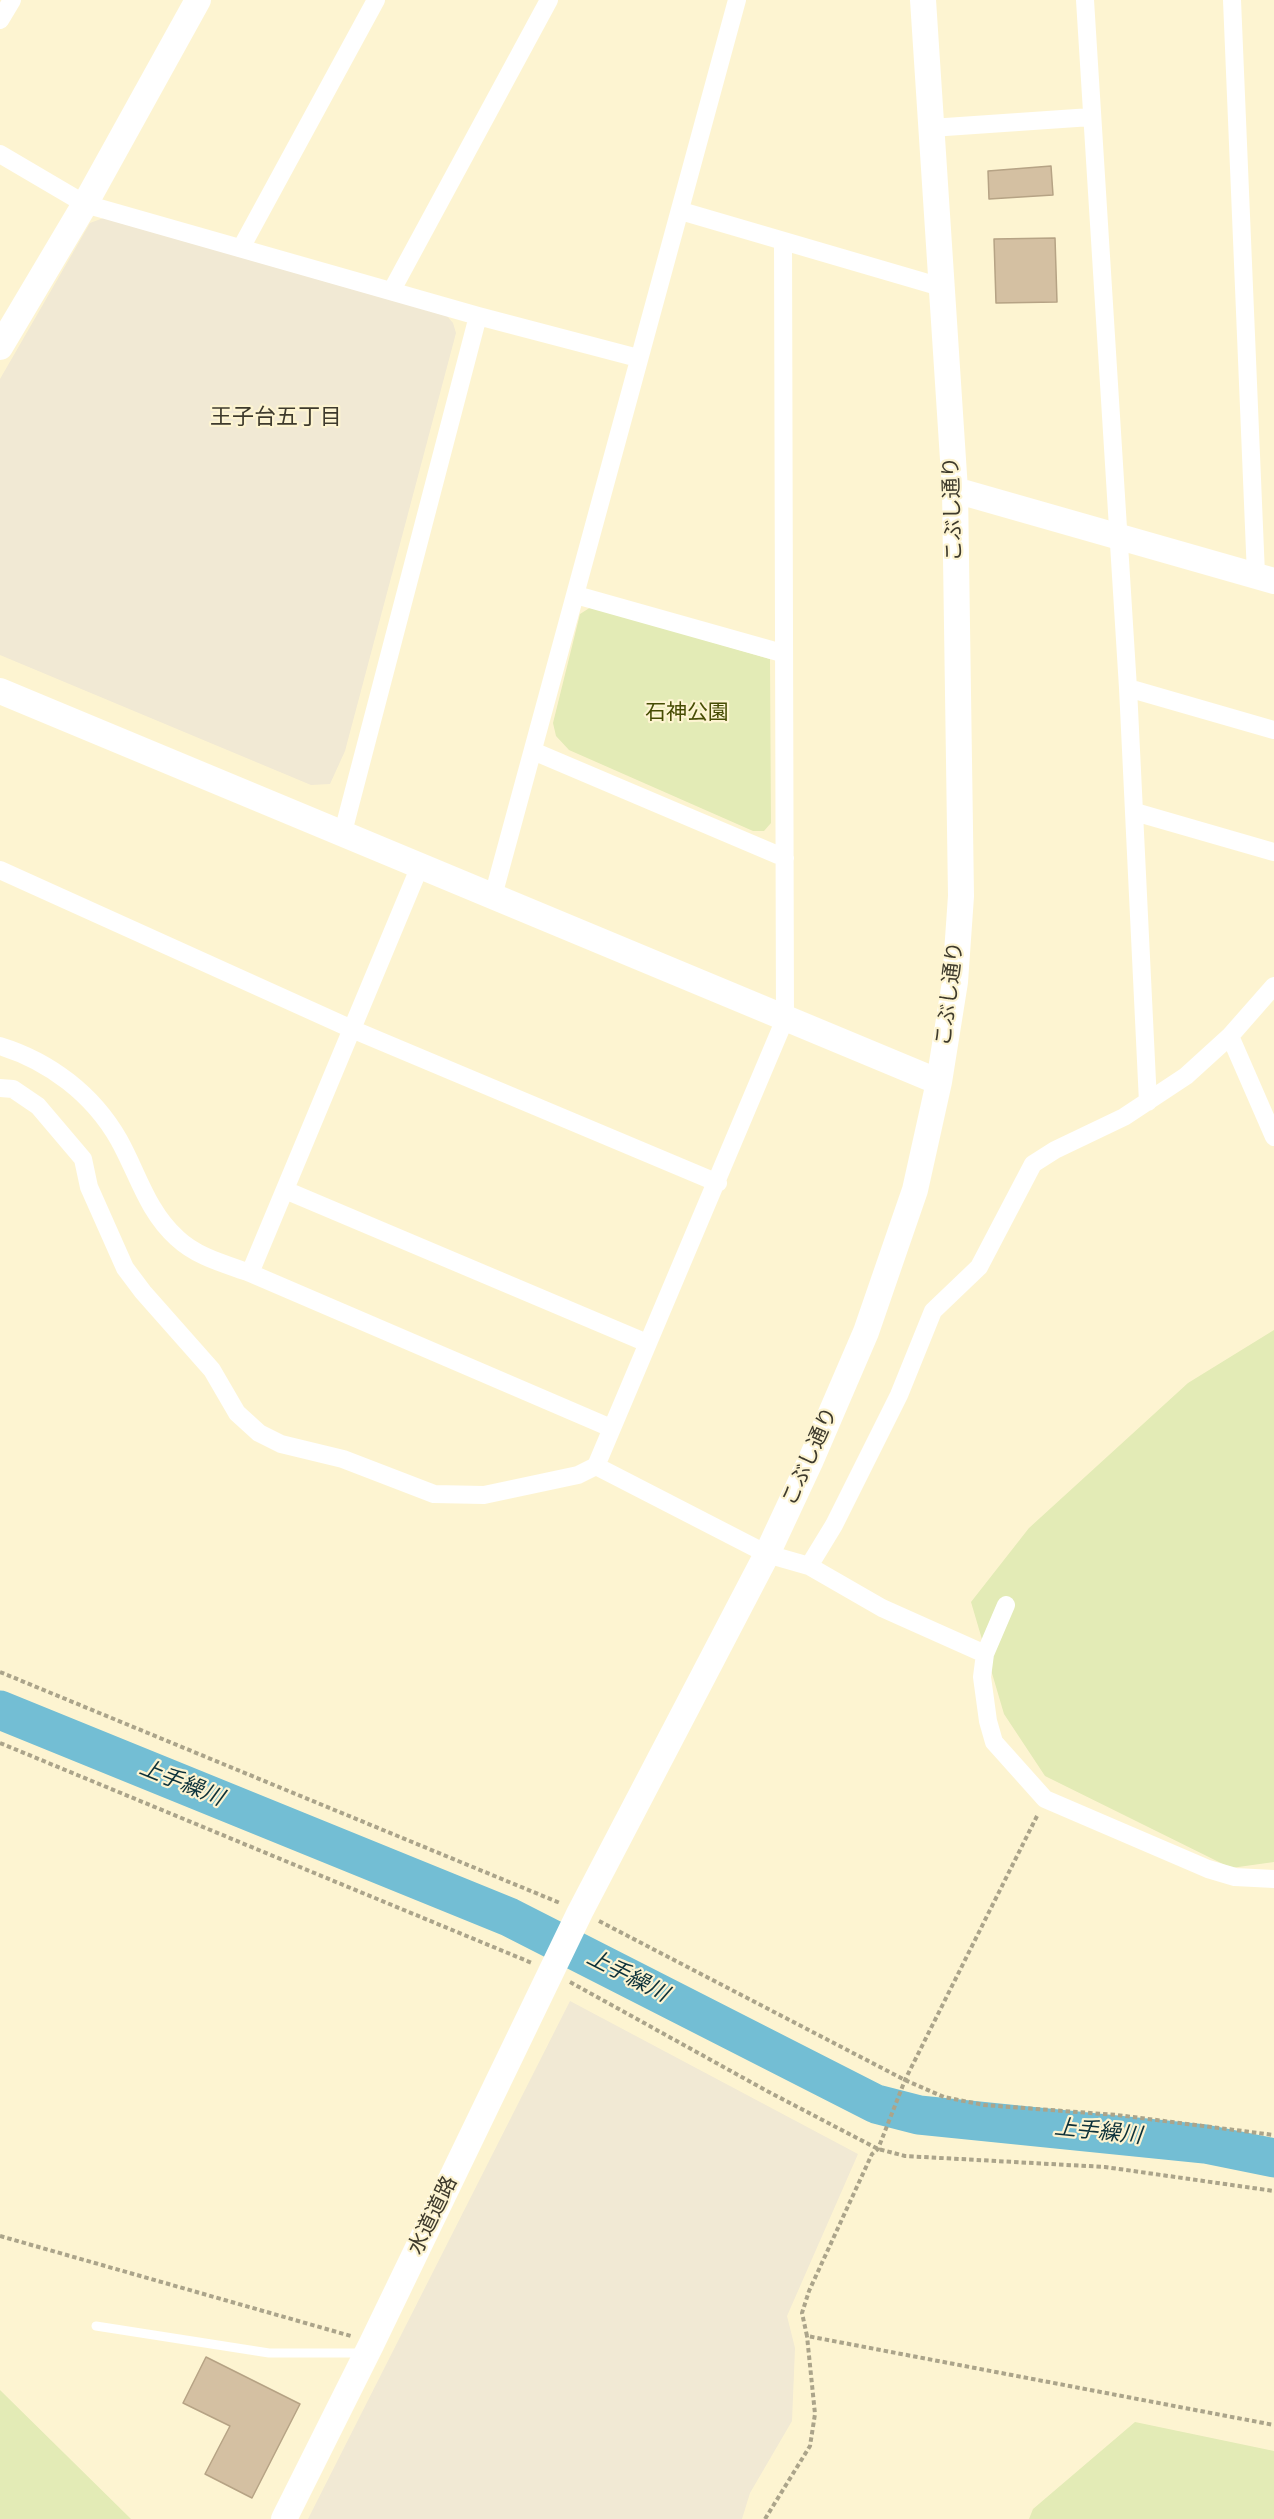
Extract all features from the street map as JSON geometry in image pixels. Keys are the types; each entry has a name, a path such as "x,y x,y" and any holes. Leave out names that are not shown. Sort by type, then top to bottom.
{"street":[{"path":"0,20 12,0"},
{"path":"0,347 85,204 198,0"},
{"path":"241,248 376,0"},
{"path":"392,290 549,0"},
{"path":"493,896 737,0"},
{"name":"こぶし通り","path":"580,1912 767,1554 810,1462 866,1332 915,1190 939,1082 955,982 961,896 955,490 923,0"},
{"path":"1085,0 1128,688 1148,1102"},
{"path":"955,490 1265,578 1232,0"},
{"path":"931,128 1091,117"},
{"path":"0,154 85,204 478,316 638,357"},
{"path":"681,211 941,287"},
{"path":"0,1088 13,1089 38,1106 83,1159 89,1187 125,1268 143,1292 212,1370 237,1413 259,1432 281,1444 343,1459 434,1494 494,1493 578,1475 596,1466 785,1019 782,653 783,242"},
{"path":"343,832 478,316"},
{"path":"576,595 782,653"},
{"path":"1128,688 1274,730"},
{"path":"0,691 939,1082"},
{"path":"532,751 785,858"},
{"path":"1135,812 1274,852"},
{"path":"250,1274 354,1030 420,866"},
{"path":"0,870 354,1030 717,1183"},
{"path":"809,1566 834,1525 899,1395 933,1311 979,1267 1034,1164 1055,1150 1124,1117 1186,1076 1230,1036 1274,987"},
{"path":"1230,1036 1274,1137"},
{"path":"0,1046 26,1054 49,1066 90,1103 118,1139 160,1221 178,1240 206,1258 250,1274 611,1428"},
{"path":"285,1191 647,1343"},
{"path":"596,1466 767,1554 809,1566 882,1608 985,1654"},
{"path":"1006,1605 985,1654 982,1677 988,1721 994,1742 1045,1799 1208,1869 1235,1877 1274,1879"},
{"name":"水道道路","path":"284,2519 370,2348 580,1912"}],"lane":[{"path":"96,2326 269,2353 370,2348"}],"path":[{"path":"0,1672 580,1912 905,2080 944,2097 984,2105 1117,2115 1274,2135"},
{"path":"0,1743 552,1971 727,2070 878,2149 905,2156 1105,2167 1274,2191"},
{"path":"765,2519 810,2446 815,2414 807,2336 802,2313 809,2291 872,2154 878,2149 905,2080 1045,1799"},
{"path":"0,2236 370,2348"},
{"path":"807,2336 1274,2425"}],"shaded area":[{"path":"106,217 447,316 453,323 456,333 345,751 330,784 311,785 0,655 0,379 90,223"},
{"path":"570,2001 858,2154 787,2316 795,2348 792,2421 750,2493 742,2519 308,2519"}],"green space":[{"name":"石神公園","path":"591,607 770,659 771,823 764,831 753,831 569,750 556,736 553,723 580,614"},
{"path":"1274,1330 1274,1862 1231,1868 1045,1776 1004,1714 971,1602 1029,1528 1188,1383"},
{"path":"0,2390 131,2519 0,2519"},
{"path":"1135,2422 1274,2451 1274,2519 1029,2519 1033,2509"}],"building":[{"path":"1051,166 1053,195 989,199 988,171"},
{"path":"1055,238 1057,302 996,303 994,239"},
{"path":"206,2357 300,2404 252,2498 205,2474 230,2426 183,2403"}],"waterway":[{"name":"上手繰川","path":"0,1710 509,1917 876,2104 919,2115 1205,2144 1274,2158"}],"district":[{"name":"王子台五丁目","path":"276,419"}]}
